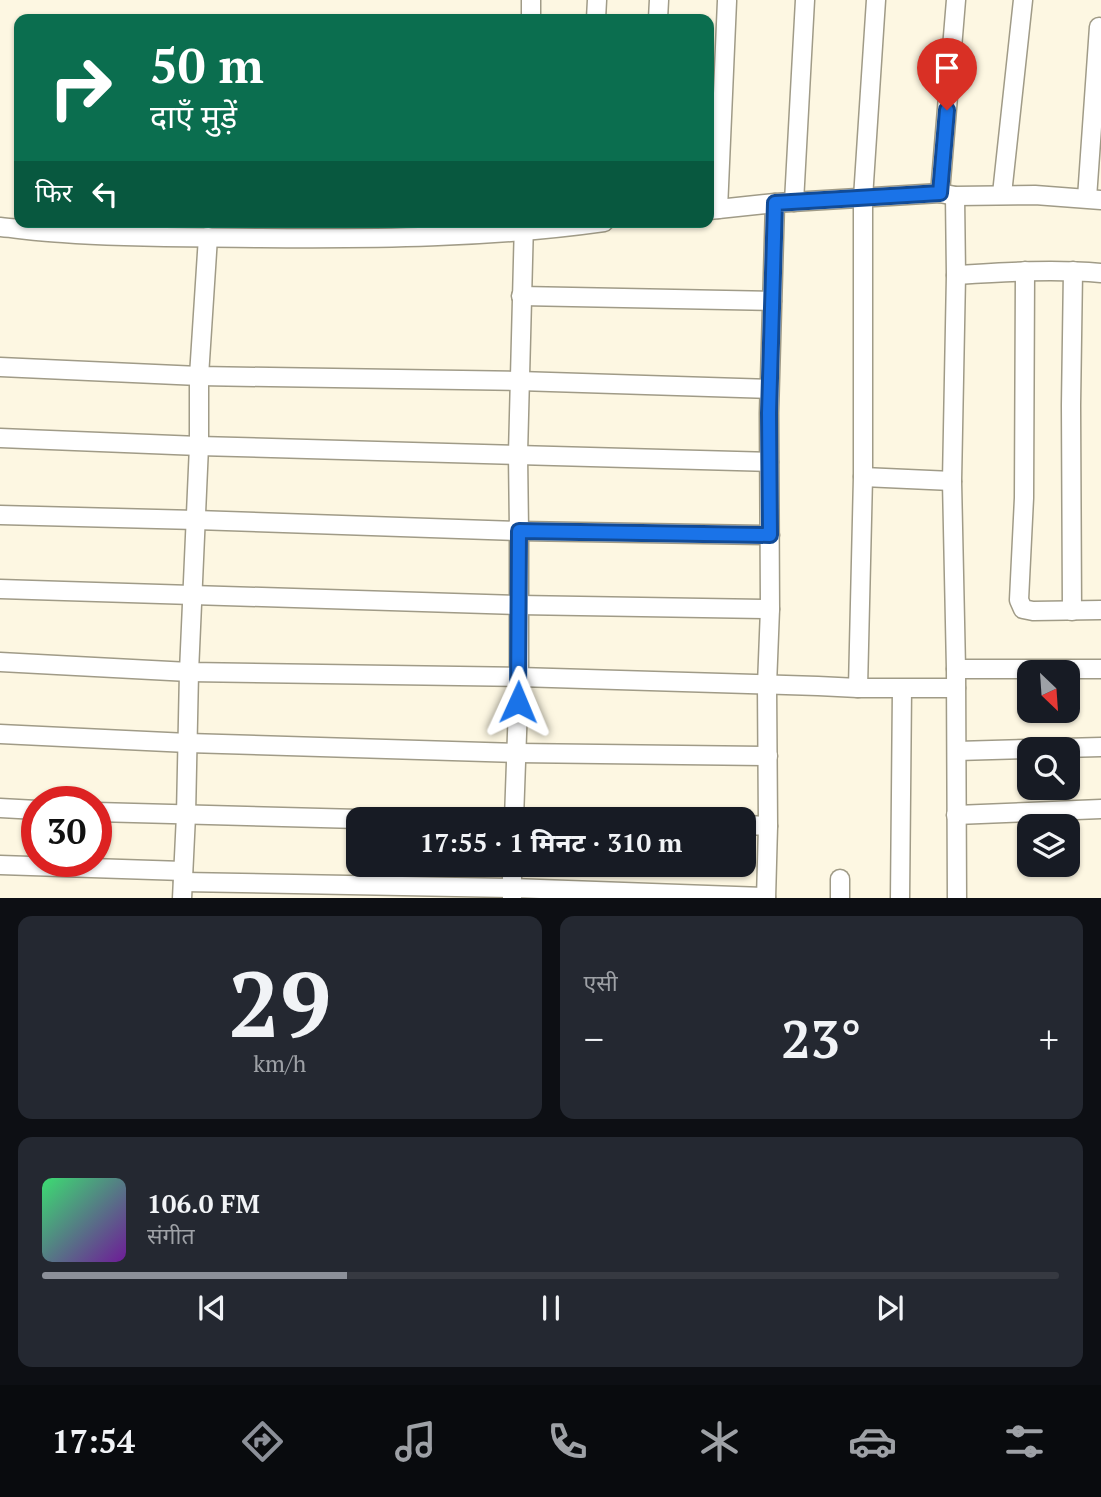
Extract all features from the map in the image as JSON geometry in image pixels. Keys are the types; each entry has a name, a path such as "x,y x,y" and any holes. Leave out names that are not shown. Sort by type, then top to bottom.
{"street":[{"path":"794,202 805,0"},
{"path":"858,688 863,477 863,198 876,0"},
{"path":"956,0 947,195 956,275 952,481 957,898"},
{"path":"1002,194 1023,0"},
{"path":"714,195 727,1"},
{"path":"714,210 775,203 947,195 1002,194 1094,199 1099,27"},
{"path":"0,865 183,884 766,898 770,609 769,389 775,203"},
{"path":"0,227 97,235 312,238 435,237 514,228"},
{"path":"515,807 519,677 518,454 523,228"},
{"path":"183,884 199,446 199,376 208,237"},
{"path":"956,275 1025,271 1101,273"},
{"path":"1025,271 1024,498 1019,600 1023,608 1033,611 1101,610"},
{"path":"1072,611 1073,271"},
{"path":"521,296 772,301"},
{"path":"0,367 199,376 769,389"},
{"path":"0,438 769,462"},
{"path":"863,477 952,481"},
{"path":"0,515 519,531 770,535"},
{"path":"0,589 519,605 770,609"},
{"path":"0,662 189,671 519,677 902,689 956,688"},
{"path":"956,669 1101,669"},
{"path":"900,898 902,689"},
{"path":"0,734 517,753 768,755"},
{"path":"957,751 1101,747"},
{"path":"0,808 21,809"},
{"path":"956,815 1101,809"},
{"path":"112,813 346,819"},
{"path":"756,826 768,826"},
{"path":"840,880 840,898"}],"route":[{"path":"518,702 519,531 770,535 769,413 775,203 940,193 947,110"}]}
